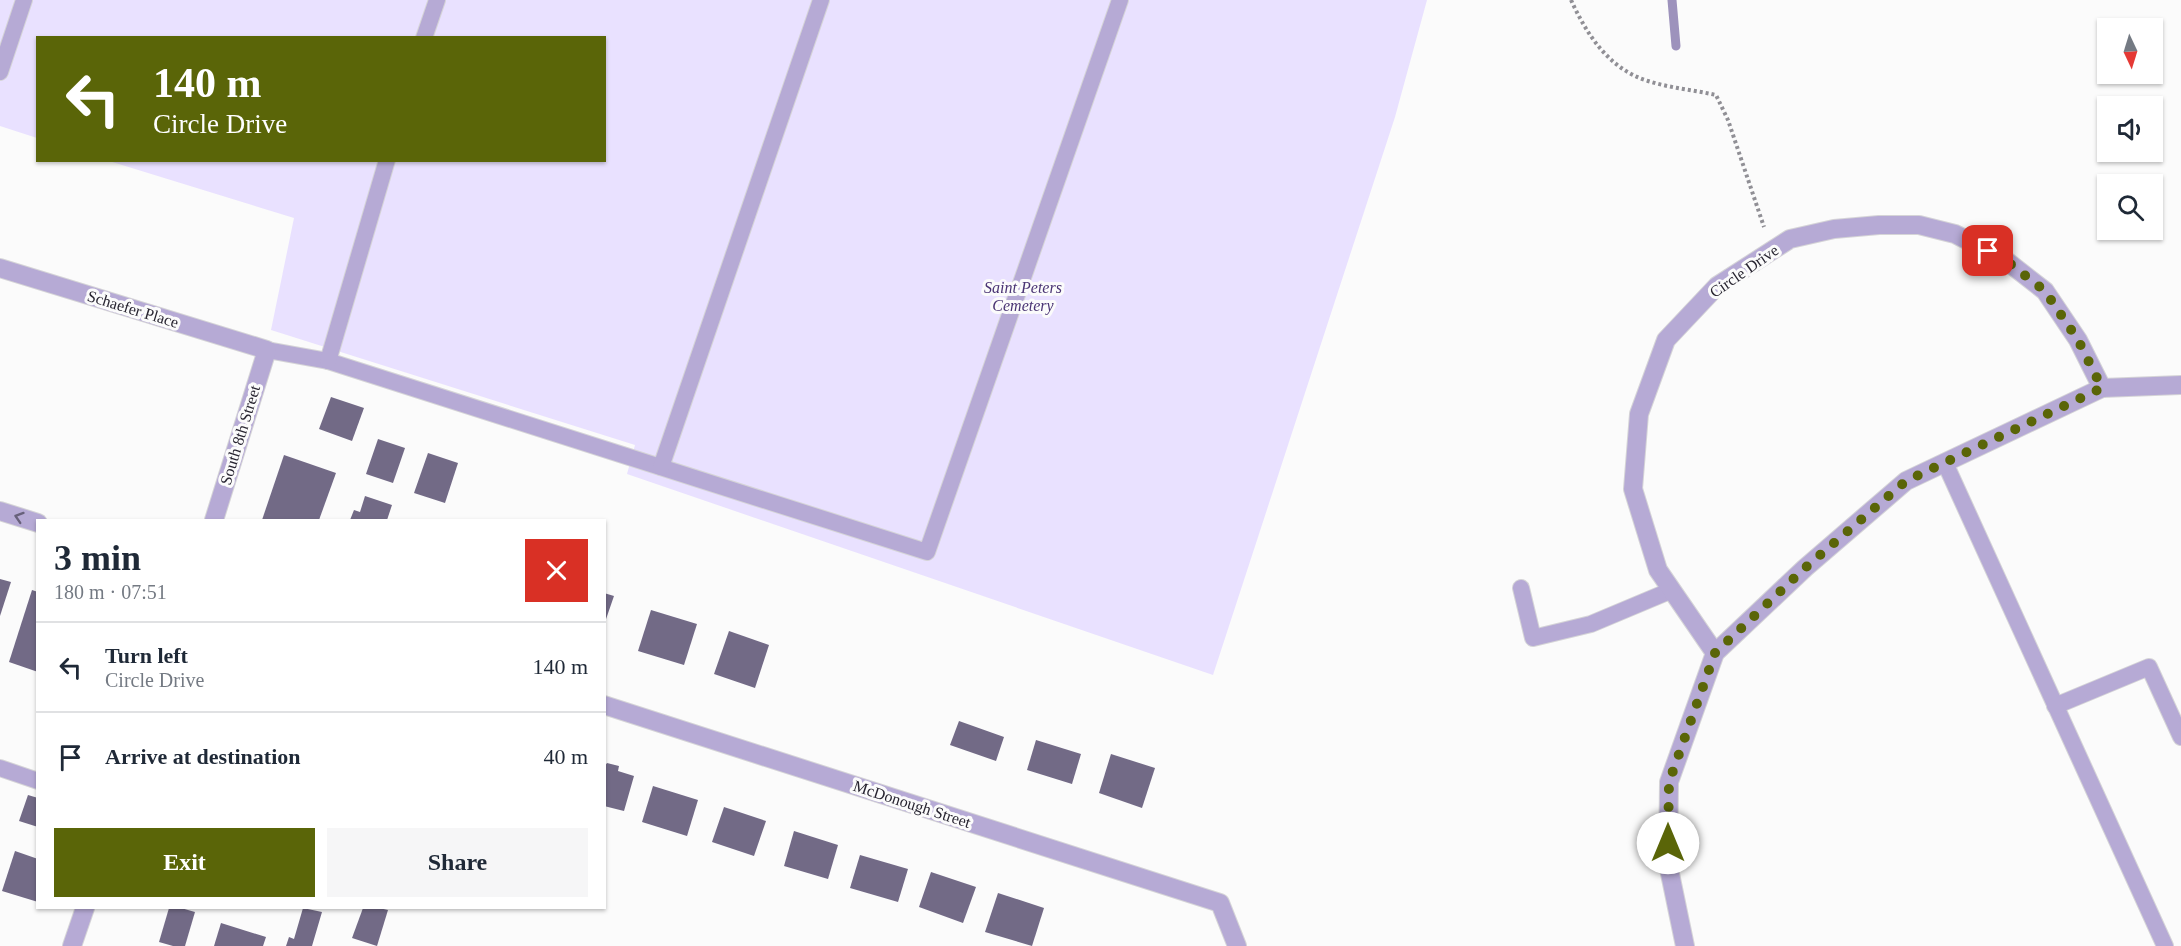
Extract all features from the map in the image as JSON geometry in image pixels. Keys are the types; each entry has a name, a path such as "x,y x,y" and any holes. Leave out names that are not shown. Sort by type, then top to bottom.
{"street":[{"name":"Circle Drive","path":"1715,653 1658,570 1633,489 1639,414 1666,340 1717,286 1790,239 1834,229 1879,225 1919,225 1955,234 2004,259 2045,291 2078,340 2102,388"},
{"name":"Schaefer Place","path":"0,268 267,351"},
{"name":"South 8th Street","path":"214,519 267,351"},
{"path":"1685,946 1668,864 1669,782 1715,653 1805,568 1906,481 2102,388 2181,385"},
{"path":"0,511 36,522"},
{"name":"McDonough Street","path":"606,706 1220,903 1237,946"},
{"path":"72,946 85,909"}],"lane":[{"path":"0,72 24,0"},
{"path":"425,36 437,0"},
{"path":"660,466 821,0"},
{"path":"267,351 328,361 927,552 1120,0"},
{"path":"328,361 386,162"},
{"path":"1945,463 2165,946"},
{"path":"1521,588 1533,638 1591,624 1672,590"},
{"path":"2055,706 2150,667 2181,737"},
{"path":"0,768 36,779"}],"path":[{"path":"1571,0 1584,28 1612,63 1647,81 1716,95 1728,120 1772,251"}],"green space":[{"name":"Saint Peters Cemetery","path":"0,0 1427,0 1395,117 1213,675 627,474 635,445 271,330 294,218 112,162 606,162 606,36 36,36 36,138 0,126"}],"building":[{"path":"331,397 364,408 352,441 319,429"},
{"path":"378,439 405,448 393,483 366,474"},
{"path":"428,453 458,463 445,503 414,493"},
{"path":"284,455 336,473 319,519 262,519"},
{"path":"365,496 392,505 387,519 350,519 354,510 360,512"},
{"path":"0,579 11,582 0,616"},
{"path":"32,590 36,591 36,671 9,662"},
{"path":"606,594 614,596 606,619"},
{"path":"651,610 697,624 684,665 638,651"},
{"path":"729,631 769,645 755,688 714,674"},
{"path":"959,721 1004,737 996,761 950,745"},
{"path":"1036,740 1081,754 1072,784 1027,770"},
{"path":"1111,754 1155,768 1142,808 1099,793"},
{"path":"606,764 619,766 618,771 634,776 624,811 606,806"},
{"path":"653,786 698,800 687,836 642,822"},
{"path":"28,795 36,797 36,826 19,821"},
{"path":"724,807 766,821 754,856 712,842"},
{"path":"794,831 838,845 828,879 784,866"},
{"path":"15,851 36,858 36,901 2,891"},
{"path":"860,855 908,869 898,902 850,888"},
{"path":"931,872 976,887 963,923 919,907"},
{"path":"998,893 1044,908 1032,946 985,932"},
{"path":"169,909 195,912 185,946 173,946 159,942"},
{"path":"303,909 322,912 312,946 286,946 289,937 294,939"},
{"path":"363,909 388,910 377,946 352,938"},
{"path":"221,923 266,937 263,946 214,946"}],"waterway":[{"path":"1672,0 1676,46"}],"route":[{"path":"1668,843 1669,782 1715,653 1805,568 1906,481 2102,388 2078,340 2045,291 2004,259 1988,251"}]}
